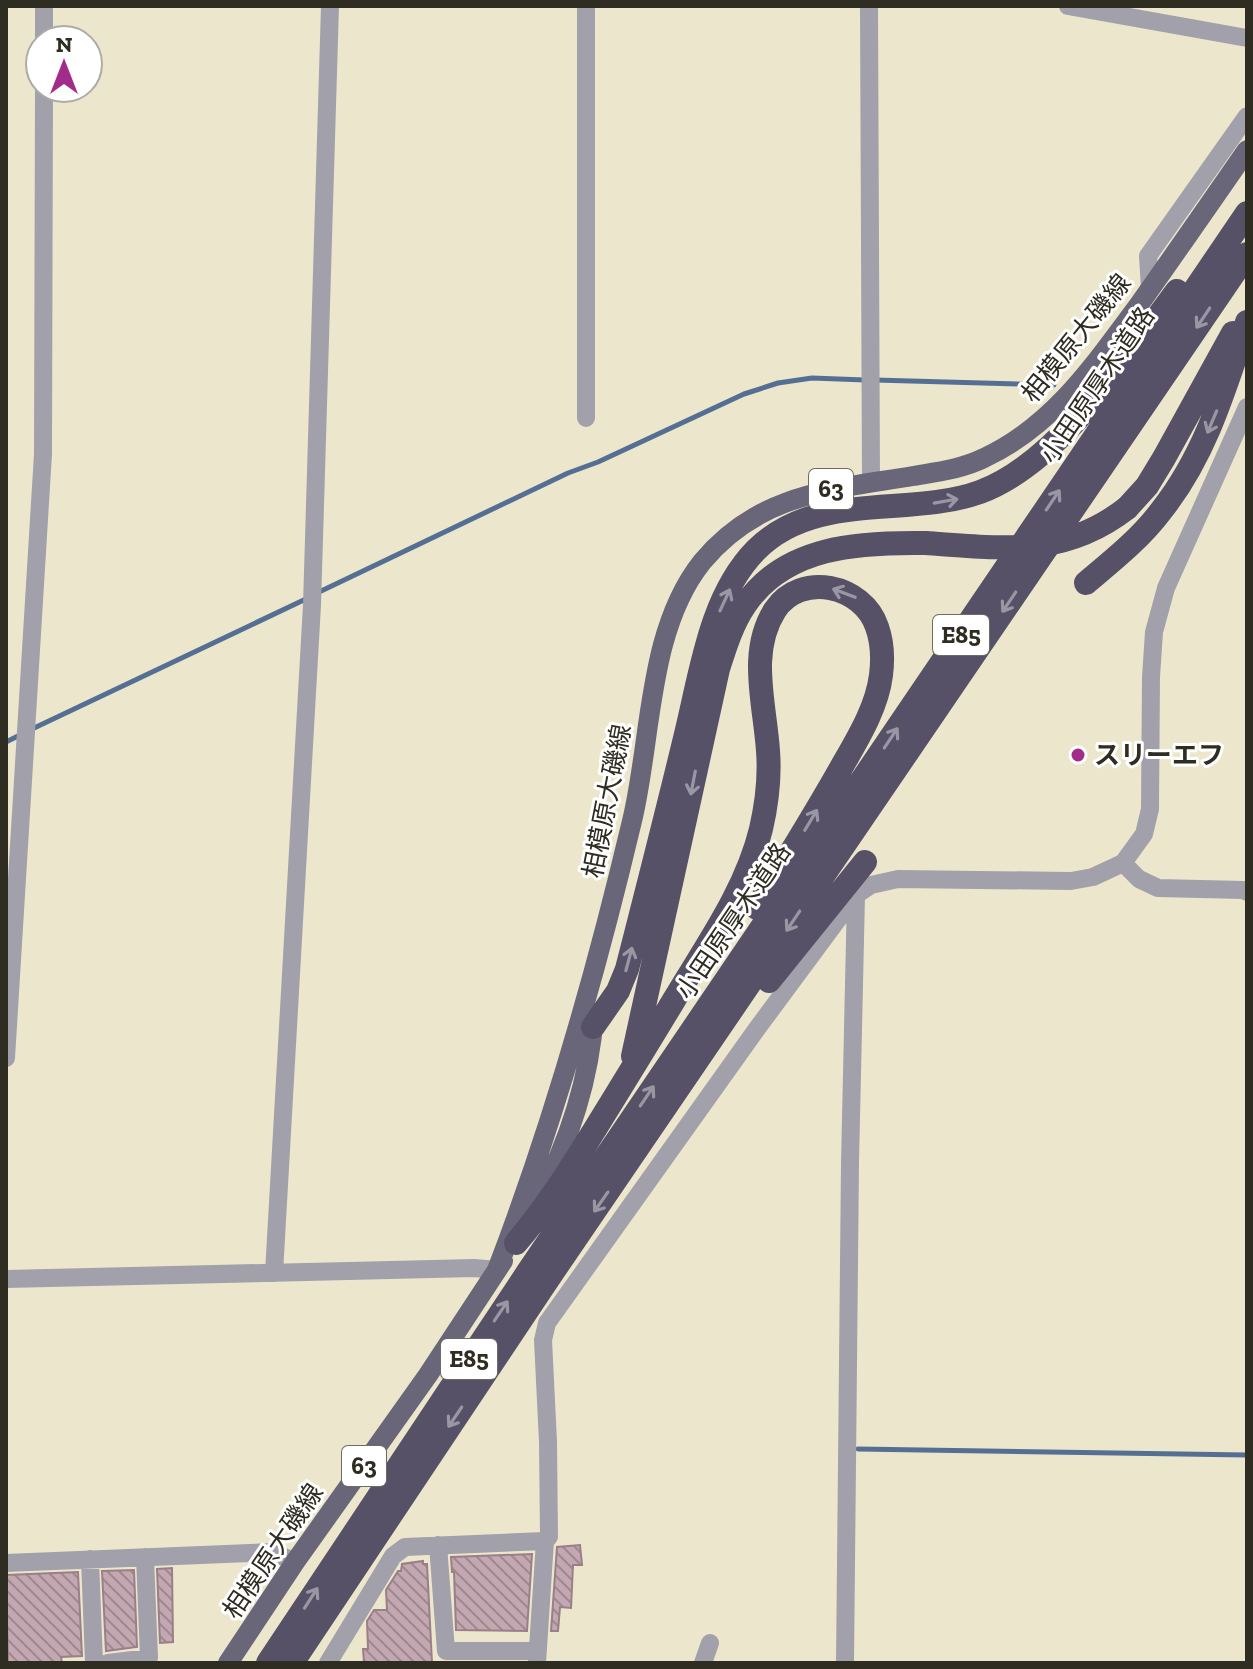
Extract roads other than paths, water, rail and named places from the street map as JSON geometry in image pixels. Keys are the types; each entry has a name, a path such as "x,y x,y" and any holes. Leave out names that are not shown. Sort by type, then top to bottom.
{"highway":[{"path":"593,1027 618,991 627,969 712,629 739,573 757,549 788,527 823,514 864,507 924,505 961,498 995,485 1027,465 1057,440 1087,407 1247,196"},
{"name":"小田原厚木道路","path":"292,1663 546,1282 684,1063 1247,213"},
{"name":"小田原厚木道路","path":"268,1663 398,1465 884,787 1247,254"},
{"path":"619,1092 634,1054 718,669 731,631 745,605 765,583 793,562 834,548 885,543 1054,544 1104,526 1127,508 1147,486 1247,311"},
{"path":"1086,583 1161,512 1191,466 1212,423 1247,322"},
{"path":"516,1243 562,1184 619,1092 737,893 753,858 767,796 768,754 760,678 760,648 766,625 778,605 794,593 813,587 836,588 857,597 871,613 878,629 881,676 870,712 821,804 715,979 684,1063"},
{"path":"684,1063 756,998 865,862"}],"main road":[{"name":"相模原大磯線","path":"497,1270 533,1176 598,961 634,816 660,657 670,622 701,563 732,532 757,514 787,500 819,490 951,469 982,459 1041,423 1091,369 1247,150"},
{"name":"相模原大磯線","path":"228,1662 428,1375 516,1243 549,1181 582,1091 593,1027 598,961"},
{"name":"63","path":"533,1176 554,1132 581,1046 593,1027"}],"street":[{"path":"274,1273 312,605 330,6"},
{"path":"586,6 586,418"},
{"path":"869,6 871,483"},
{"path":"1068,6 1247,38"},
{"path":"6,1058 43,454 44,104"},
{"path":"1150,289 1148,256 1247,116"},
{"path":"438,1545 446,1651 537,1657 545,1541 549,1537 543,1340 547,1323 856,895 871,885 898,879 1071,881 1093,877 1123,863 1144,834 1150,809 1154,632 1166,588 1247,407"},
{"path":"1123,863 1139,879 1158,888 1247,892"},
{"path":"845,1663 856,895"},
{"path":"6,1279 474,1268 497,1270"},
{"path":"328,1663 393,1556 405,1547 545,1541"},
{"path":"6,1563 273,1552 295,1562"},
{"path":"108,1663 149,1658 145,1557"},
{"path":"90,1559 94,1663"},
{"path":"703,1663 710,1643"}],"waterway":[{"path":"317,593 568,473 744,394 778,383 812,378 865,380"},
{"path":"875,380 1054,385"},
{"path":"32,729 308,598"},
{"path":"6,742 20,735"},
{"path":"858,1449 1247,1455"}],"place":[{"name":"スリーエフ","path":"1078,755"}]}
